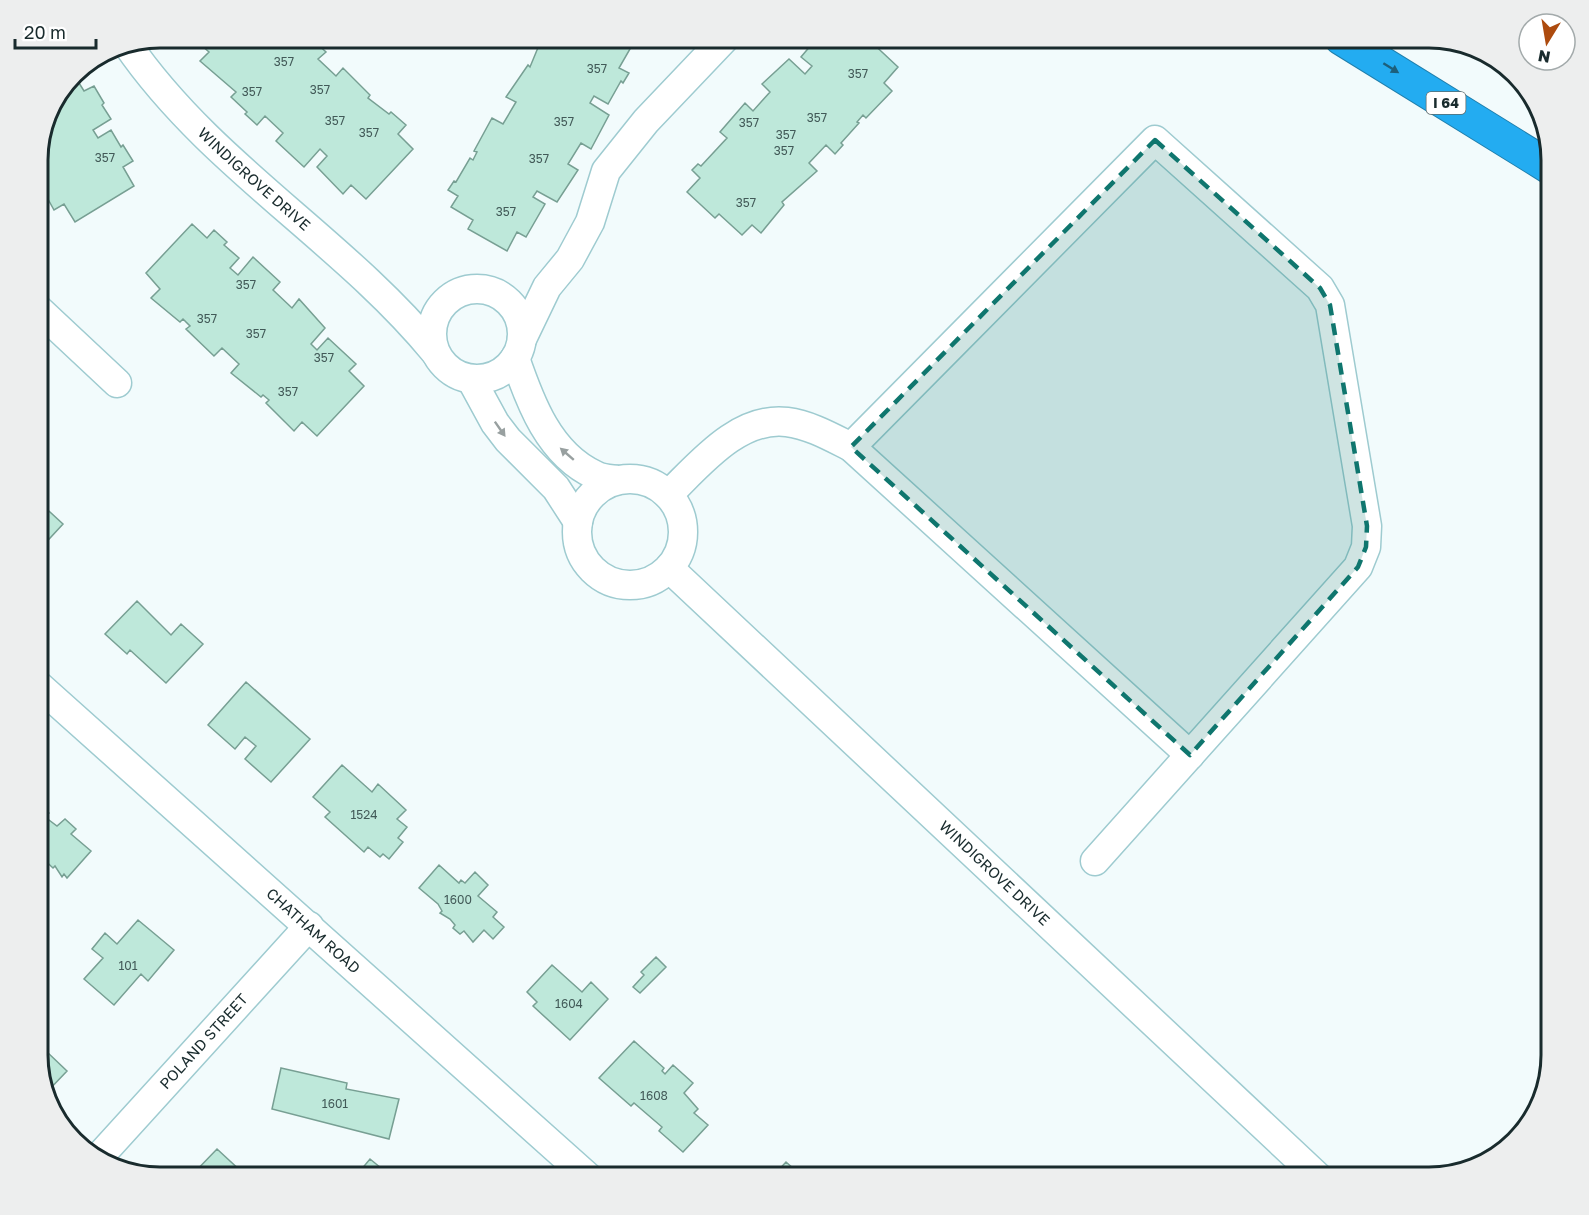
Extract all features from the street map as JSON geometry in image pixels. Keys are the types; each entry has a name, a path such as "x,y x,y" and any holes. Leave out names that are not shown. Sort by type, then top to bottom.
{"highway":[{"name":"I 64","path":"1357,48 1541,162"}],"street":[{"path":"618,480 592,495 583,507 578,522 579,544 582,555 596,573 606,579 628,585 639,584 660,576 669,568 682,545 683,531 676,505 668,495 653,484 636,479 618,480 595,476 563,451 533,408 519,349 522,326 518,313 501,295 490,290 465,290 444,303 436,314 432,340 435,352 452,372 471,379 490,378 502,372 519,349 547,287 570,259 590,222 606,171 646,121 715,48"},
{"name":"WINDIGROVE DRIVE","path":"133,52 176,108 393,305 435,352"},
{"path":"851,447 1155,140 1320,288 1330,305 1367,526 1366,548 1358,567 1095,861"},
{"path":"501,295 524,294 547,287"},
{"path":"393,305 444,303"},
{"path":"48,318 117,383"},
{"path":"471,379 501,432 523,458 556,488 578,522"},
{"path":"668,495 713,452 742,432 762,424 786,422 816,430 851,447 1190,755"},
{"name":"WINDIGROVE DRIVE","path":"669,568 1306,1167"},
{"name":"CHATHAM ROAD","path":"48,694 576,1167"},
{"name":"POLAND STREET","path":"104,1152 309,926"}],"highlighted area":[{"path":"1155,140 1320,288 1330,305 1367,526 1366,547 1358,567 1190,755 851,447"}],"building":[{"path":"204,48 322,48 326,52 318,59 336,76 343,68 370,95 368,98 389,114 391,112 406,125 398,134 413,149 366,199 351,185 343,194 317,167 327,156 320,149 304,167 276,141 283,133 265,116 257,125 245,114 247,112 231,97 236,92 200,61 209,52"},
{"path":"538,48 630,49 619,68 629,73 623,83 621,81 608,104 594,96 590,103 609,115 591,149 581,143 568,164 578,170 557,202 537,191 533,197 545,204 526,237 517,232 507,251 468,229 473,220 451,207 458,196 448,190 454,181 456,182 470,158 473,160 477,152 474,151 492,118 503,124 516,102 506,97 528,65 530,67"},
{"path":"809,48 878,48 898,67 884,83 892,91 866,118 863,115 835,154 826,145 809,163 817,171 782,202 784,205 761,233 752,225 742,235 719,214 715,218 687,192 700,178 692,170 698,164 701,166 727,138 720,132 745,103 753,111 770,92 762,84 789,59 805,74 812,66 801,57"},
{"path":"79,83 84,91 94,86 111,119 93,130 98,138 111,130 121,147 123,145 133,161 123,167 134,186 75,222 64,204 54,210 48,199 48,153 52,131 60,110 76,86"},
{"path":"192,224 207,238 214,230 227,242 224,245 239,258 230,268 238,275 253,257 280,282 273,290 292,308 299,299 325,328 311,344 317,350 328,338 356,364 349,371 364,386 317,436 302,422 294,431 266,403 269,400 263,395 261,397 231,373 239,364 222,348 214,356 186,329 190,326 183,319 180,322 151,298 160,289 146,273"},
{"path":"48,510 63,524 48,540"},
{"path":"137,601 171,635 181,624 203,644 166,683 130,650 127,654 105,634"},
{"path":"246,682 310,739 271,782 245,759 256,746 245,737 235,749 208,725"},
{"path":"342,765 372,792 378,784 406,810 397,819 407,827 398,838 403,842 389,859 383,854 380,857 368,847 364,852 325,817 330,812 313,797"},
{"path":"48,819 57,826 65,819 76,829 71,834 91,851 67,878 64,874 62,877 55,866 53,868 48,863"},
{"path":"439,865 459,883 461,880 465,883 475,872 488,885 478,896 497,912 493,917 504,927 493,939 484,930 473,942 464,931 460,934 453,928 455,925 450,919 440,913 442,911 438,904 419,888"},
{"path":"138,920 174,950 148,981 141,974 114,1005 84,979 103,958 92,949 105,933 117,944"},
{"path":"656,957 666,967 640,993 633,987 644,975 641,972"},
{"path":"552,965 582,992 591,982 608,999 570,1040 533,1006 537,1002 527,992"},
{"path":"634,1041 664,1068 662,1071 665,1074 673,1065 693,1083 684,1093 698,1109 694,1113 708,1125 683,1152 659,1131 662,1127 634,1103 631,1106 599,1078"},
{"path":"48,1053 67,1071 53,1086"},
{"path":"281,1068 347,1083 346,1089 399,1099 389,1139 272,1109"},
{"path":"217,1149 236,1167 200,1167"},
{"path":"370,1159 380,1167 363,1167"},
{"path":"786,1162 792,1167 781,1167"}]}
